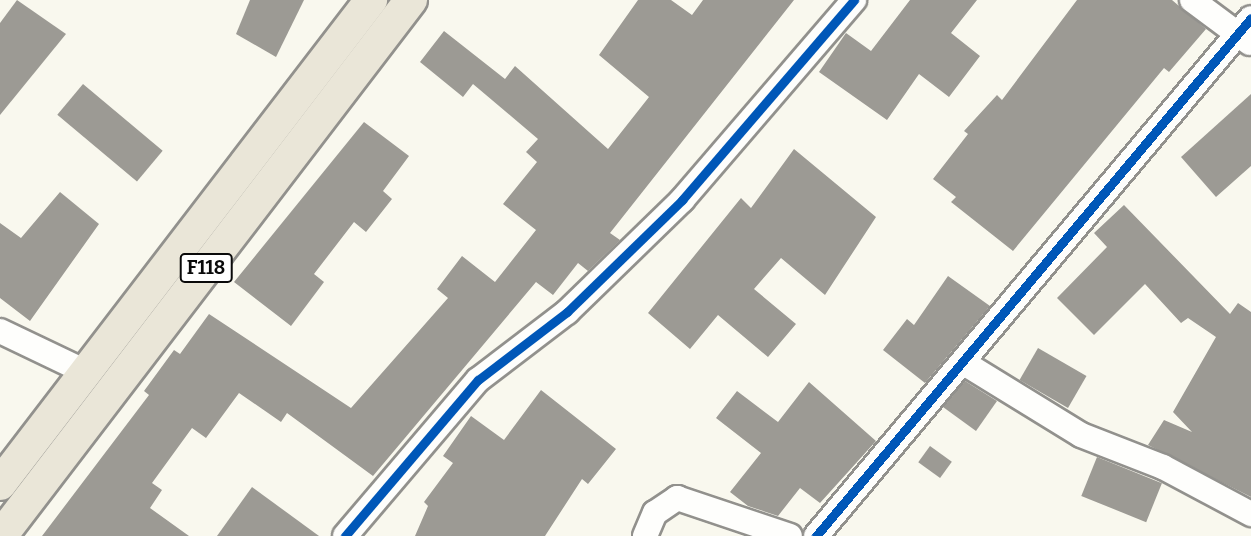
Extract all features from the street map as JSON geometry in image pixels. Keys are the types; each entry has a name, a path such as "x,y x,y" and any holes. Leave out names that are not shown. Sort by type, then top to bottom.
{"main road":[{"name":"F118","path":"0,484 371,0"},
{"name":"F118","path":"1,536 411,0"}],"street":[{"path":"345,536 478,380 582,299 681,200 855,0"},
{"path":"816,536 901,427 964,363 1246,32 1192,0"},
{"path":"0,331 86,372"},
{"path":"964,363 1081,435 1163,467 1251,514"},
{"path":"645,536 655,513 677,498 790,536"}],"building":[{"path":"17,0 66,34 0,115 0,23"},
{"path":"250,0 304,0 276,57 236,34"},
{"path":"638,0 671,0 692,15 703,0 794,0 610,233 620,240 588,271 578,263 553,295 536,282 373,476 287,413 281,422 239,393 206,438 192,428 152,483 162,490 150,508 189,536 42,536 149,395 144,391 174,350 180,354 209,314 351,408 448,298 437,289 462,256 495,282 536,230 503,204 537,162 526,152 538,139 473,84 463,97 420,62 444,31 505,79 515,66 608,149 649,97 599,55"},
{"path":"910,0 977,0 951,33 980,56 949,97 919,74 887,120 819,72 846,33 871,51"},
{"path":"1077,0 1172,0 1206,29 1169,72 1164,68 1013,251 951,202 956,197 933,179 968,134 964,131 997,95 1002,100"},
{"path":"83,84 163,151 137,181 57,115"},
{"path":"1251,94 1251,166 1216,197 1181,157"},
{"path":"364,122 409,156 383,191 392,199 366,232 354,222 314,274 324,282 291,326 234,282"},
{"path":"794,149 876,217 825,295 781,258 754,289 796,324 768,357 718,315 690,349 648,313 741,198 751,208"},
{"path":"60,192 99,224 30,321 0,298 0,223 21,238"},
{"path":"1124,205 1230,314 1238,303 1251,312 1251,497 1148,445 1164,420 1192,432 1173,412 1216,337 1188,318 1181,323 1145,284 1094,335 1057,298 1107,247 1094,233"},
{"path":"948,276 990,306 925,383 883,350 907,319 914,325"},
{"path":"1038,348 1086,376 1068,408 1020,380"},
{"path":"965,381 997,401 976,431 943,407"},
{"path":"809,382 876,441 820,503 800,488 778,516 748,506 730,492 761,453 716,418 737,391 778,422"},
{"path":"541,390 616,449 588,484 582,479 545,536 415,536 428,506 424,502 453,463 443,456 471,416 504,440"},
{"path":"930,446 952,462 940,478 918,462"},
{"path":"1097,457 1162,483 1146,522 1081,496"},
{"path":"252,487 319,536 217,536"}],"cycle path":[{"path":"345,536 478,380 567,312 682,200 854,0"},
{"path":"816,536 1251,18"}]}
